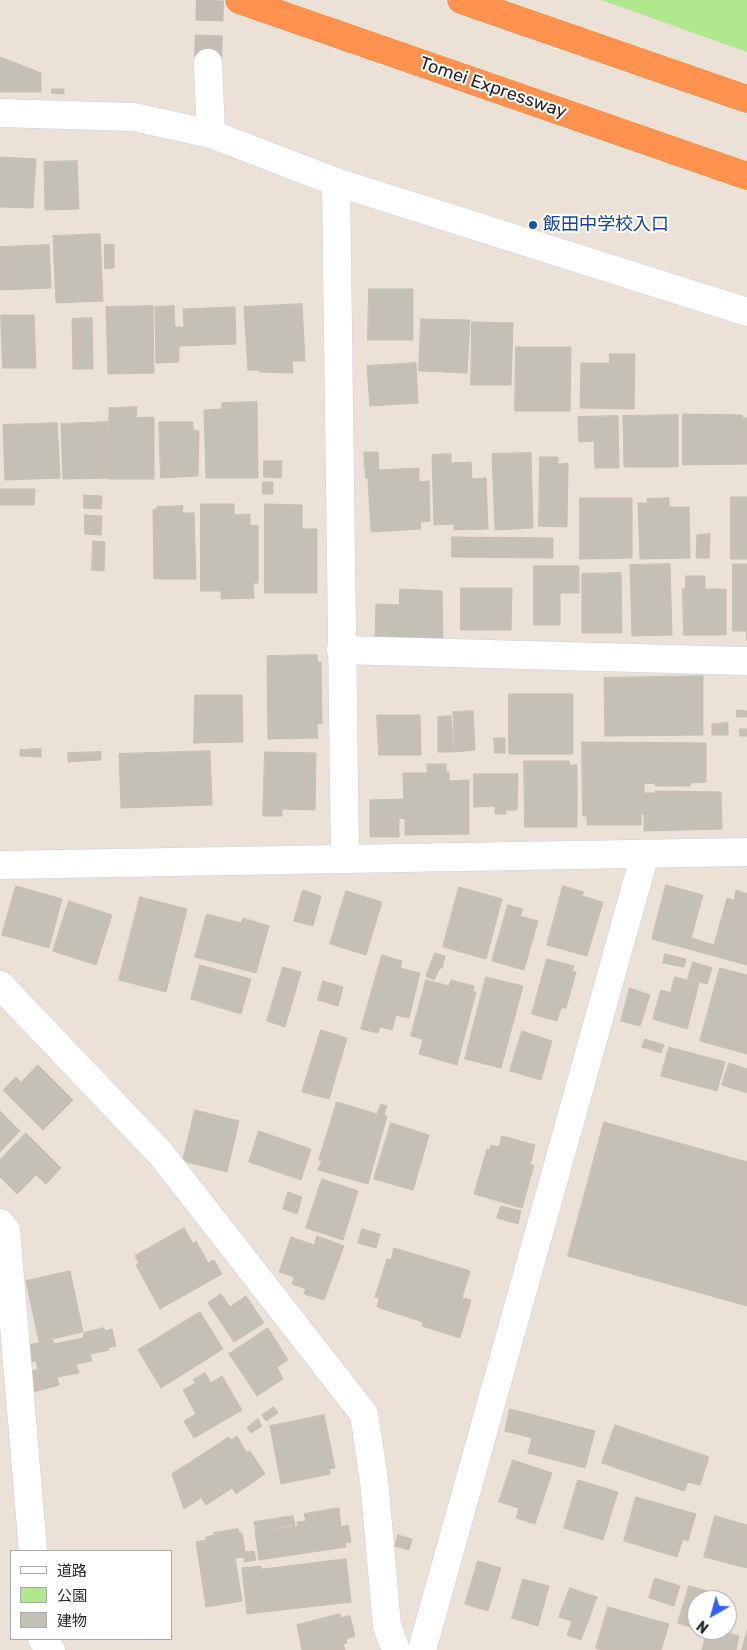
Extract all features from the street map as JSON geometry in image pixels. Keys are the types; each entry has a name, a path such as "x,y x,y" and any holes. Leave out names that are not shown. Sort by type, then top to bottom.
{"highway":[{"name":"Tomei Expressway","path":"239,0 747,176"},
{"path":"461,0 747,99"}],"street":[{"path":"208,63 212,134"},
{"path":"0,113 134,117 212,134 336,182 747,312"},
{"path":"336,182 345,859"},
{"path":"341,650 747,662"},
{"path":"0,865 747,852"},
{"path":"422,1650 645,854"},
{"path":"0,985 161,1154 364,1414 374,1480 387,1626 396,1650"},
{"path":"0,1223 6,1230 33,1550"},
{"path":"43,1640 51,1650"}],"green space":[{"path":"601,0 747,0 747,52"}],"building":[{"path":"0,57 41,73 41,92 0,92"},
{"path":"52,89 64,89 64,94 52,93"},
{"path":"0,157 36,159 33,208 0,207"},
{"path":"77,161 79,209 45,210 44,162"},
{"path":"100,234 103,301 56,303 53,236"},
{"path":"105,244 114,245 114,268 105,269"},
{"path":"49,245 51,288 0,290 0,247"},
{"path":"369,289 413,289 413,340 368,340"},
{"path":"302,304 305,361 292,361 293,373 248,370 244,307"},
{"path":"153,306 154,373 108,374 106,307"},
{"path":"174,306 175,327 184,327 183,309 235,307 236,344 179,346 179,362 156,363 155,307"},
{"path":"1,315 34,315 36,368 3,368"},
{"path":"92,318 93,369 73,369 72,319"},
{"path":"421,319 470,320 467,373 419,371"},
{"path":"472,322 513,323 511,385 471,385"},
{"path":"516,347 571,347 570,411 515,411"},
{"path":"610,354 635,354 634,409 580,408 581,363 609,363"},
{"path":"416,363 418,403 370,406 367,366"},
{"path":"257,402 258,478 206,478 204,410 222,409 222,403"},
{"path":"137,407 136,418 154,417 154,479 109,479 109,408"},
{"path":"683,414 742,415 743,418 747,418 747,464 683,465"},
{"path":"678,415 678,467 624,467 623,416"},
{"path":"618,416 619,468 595,468 594,441 579,442 578,417"},
{"path":"108,422 109,478 63,479 61,424"},
{"path":"159,422 193,422 193,430 199,431 198,476 161,478"},
{"path":"57,423 60,478 5,480 3,425"},
{"path":"364,452 378,452 379,470 419,468 419,482 429,481 430,521 420,522 421,529 371,532 368,478 366,478"},
{"path":"531,453 533,528 495,530 492,454"},
{"path":"451,454 451,463 471,462 472,479 486,478 488,529 454,530 454,524 434,525 432,455"},
{"path":"540,457 558,457 558,464 568,463 567,527 539,526"},
{"path":"264,461 282,461 281,478 264,477"},
{"path":"263,482 273,482 273,494 263,494"},
{"path":"0,489 35,489 34,505 0,505"},
{"path":"84,495 102,496 101,509 84,508"},
{"path":"731,497 747,497 747,559 731,559"},
{"path":"580,498 632,498 632,558 580,559"},
{"path":"669,498 669,507 689,507 690,558 640,559 638,503 648,503 647,499"},
{"path":"201,504 234,504 234,515 250,514 250,525 258,526 258,583 253,583 254,598 221,599 221,591 201,591"},
{"path":"265,504 302,505 302,529 317,529 317,593 265,593"},
{"path":"183,506 182,513 194,513 196,579 154,579 153,510 157,509 157,507"},
{"path":"85,515 102,516 101,535 85,534"},
{"path":"710,534 709,558 696,558 697,535"},
{"path":"452,537 553,538 553,558 452,557"},
{"path":"93,541 105,542 104,571 92,570"},
{"path":"670,564 672,635 632,636 630,565"},
{"path":"733,564 747,564 747,631 733,631"},
{"path":"534,566 579,566 579,593 560,593 560,625 534,625"},
{"path":"621,573 622,633 582,633 582,574"},
{"path":"686,576 705,576 705,589 686,589"},
{"path":"461,588 512,588 511,630 461,630"},
{"path":"400,589 442,591 443,640 375,637 376,604 399,605"},
{"path":"683,589 726,589 726,635 684,635"},
{"path":"317,655 318,662 321,662 322,724 317,724 318,738 268,739 267,656"},
{"path":"703,676 703,735 605,736 604,678"},
{"path":"509,694 573,694 573,754 509,754"},
{"path":"195,695 242,695 243,742 194,743"},
{"path":"737,710 747,711 747,717 737,717"},
{"path":"473,711 475,750 455,752 453,712"},
{"path":"377,715 420,715 421,755 379,755"},
{"path":"451,716 454,752 438,752 438,717"},
{"path":"728,723 728,735 712,735 712,724"},
{"path":"740,729 747,729 747,736 740,736"},
{"path":"494,738 505,738 505,753 495,753"},
{"path":"582,742 706,743 706,782 690,783 690,786 655,786 655,783 644,784 644,793 655,793 655,791 721,792 722,829 644,831 644,814 641,814 641,825 587,825 587,816 583,816"},
{"path":"41,749 41,757 20,756 20,750"},
{"path":"210,751 212,805 121,808 119,754"},
{"path":"101,752 101,760 68,762 68,753"},
{"path":"265,752 316,753 315,810 282,809 282,816 263,816"},
{"path":"524,761 569,761 570,765 577,765 577,827 525,827"},
{"path":"427,764 446,764 446,772 449,772 449,781 469,780 469,834 405,835 405,819 399,818 399,837 370,837 370,800 404,799 403,773 427,773"},
{"path":"474,774 518,774 517,810 505,810 506,814 495,814 495,806 474,807"},
{"path":"666,885 703,895 691,938 714,945 727,898 734,900 736,890 747,894 747,965 652,939"},
{"path":"16,886 62,899 49,948 2,935"},
{"path":"563,886 584,892 582,896 603,902 587,956 547,945"},
{"path":"459,887 502,899 486,959 443,947"},
{"path":"303,890 321,896 313,926 294,921"},
{"path":"346,891 382,902 366,955 330,944"},
{"path":"140,897 187,909 166,992 119,980"},
{"path":"69,901 112,915 96,965 53,951"},
{"path":"508,905 523,909 520,916 538,921 524,970 492,961"},
{"path":"207,914 241,923 243,918 269,926 256,973 195,957"},
{"path":"435,953 445,956 442,968 440,968 434,980 426,976"},
{"path":"665,954 686,959 684,967 663,963"},
{"path":"382,955 402,961 400,968 420,973 409,1018 396,1015 392,1030 380,1027 378,1033 361,1029"},
{"path":"547,959 574,966 572,971 576,972 566,1008 561,1008 557,1021 532,1014"},
{"path":"693,962 712,968 707,984 688,979"},
{"path":"200,965 251,979 241,1014 191,999"},
{"path":"283,967 301,972 285,1027 267,1021"},
{"path":"720,968 747,975 747,1054 700,1041"},
{"path":"486,977 523,986 501,1068 465,1059"},
{"path":"675,977 699,983 695,999 671,992"},
{"path":"426,980 449,986 451,980 474,986 473,992 476,992 457,1065 419,1054 423,1039 411,1036"},
{"path":"323,981 343,987 338,1006 318,1000"},
{"path":"630,988 650,995 640,1026 621,1021"},
{"path":"661,990 695,999 687,1029 653,1019"},
{"path":"321,1030 347,1038 329,1099 302,1092"},
{"path":"522,1031 552,1041 541,1080 510,1071"},
{"path":"645,1039 664,1045 661,1053 642,1047"},
{"path":"669,1047 725,1062 717,1091 661,1076"},
{"path":"729,1063 747,1069 747,1093 722,1085"},
{"path":"38,1065 73,1100 43,1130 3,1090 16,1077 21,1082"},
{"path":"337,1102 377,1114 381,1104 387,1106 384,1115 387,1116 368,1184 318,1170 322,1160 319,1160"},
{"path":"195,1110 239,1121 227,1172 183,1161"},
{"path":"0,1111 20,1131 0,1152"},
{"path":"604,1122 747,1162 747,1306 568,1256"},
{"path":"391,1123 429,1135 413,1190 374,1179"},
{"path":"259,1131 311,1149 301,1180 249,1162"},
{"path":"26,1133 61,1168 46,1184 36,1175 17,1194 0,1177 0,1160"},
{"path":"502,1136 535,1145 530,1165 534,1165 522,1208 474,1194 487,1149 489,1150 491,1145 499,1147"},
{"path":"322,1179 358,1191 343,1240 306,1228"},
{"path":"288,1192 302,1197 297,1214 283,1209"},
{"path":"501,1206 521,1211 518,1224 497,1218"},
{"path":"184,1228 188,1235 139,1263 135,1256"},
{"path":"362,1229 380,1234 376,1248 358,1243"},
{"path":"188,1235 193,1244 196,1241 208,1263 214,1260 222,1274 160,1309 136,1265"},
{"path":"317,1236 344,1246 324,1300 304,1294 306,1289 292,1284 294,1277 279,1272 291,1237 314,1245"},
{"path":"394,1248 470,1271 462,1298 471,1300 460,1338 422,1326 423,1322 377,1307 379,1298 375,1297 387,1259 391,1260"},
{"path":"70,1271 83,1332 39,1342 26,1281"},
{"path":"221,1294 230,1307 246,1296 264,1323 234,1342 208,1303"},
{"path":"200,1312 223,1349 161,1388 138,1350"},
{"path":"104,1328 105,1331 112,1329 116,1346 108,1348 109,1350 90,1354 92,1361 76,1364 79,1373 57,1377 59,1385 33,1392 29,1372 38,1369 36,1361 31,1362 27,1345 53,1340 54,1344 83,1338 84,1333"},
{"path":"268,1328 288,1360 277,1367 283,1379 257,1396 229,1354"},
{"path":"205,1373 211,1383 222,1376 242,1410 194,1438 184,1421 196,1414 183,1390 196,1383 193,1380"},
{"path":"274,1407 278,1413 266,1421 262,1415"},
{"path":"510,1409 595,1431 585,1468 528,1453 532,1438 505,1431"},
{"path":"324,1415 335,1468 329,1469 330,1474 281,1484 270,1426"},
{"path":"258,1419 262,1426 251,1433 247,1428"},
{"path":"615,1425 709,1457 700,1485 688,1482 684,1491 602,1463"},
{"path":"237,1436 247,1453 250,1451 265,1474 236,1494 232,1488 206,1505 181,1468 229,1437 231,1440"},
{"path":"513,1460 552,1473 535,1524 516,1518 519,1508 499,1502"},
{"path":"181,1468 201,1498 184,1509 172,1474"},
{"path":"578,1480 618,1492 603,1540 564,1528"},
{"path":"636,1497 696,1514 688,1541 683,1539 677,1557 624,1541"},
{"path":"339,1508 341,1527 348,1525 351,1542 345,1543 346,1547 259,1560 255,1532 298,1526 297,1522 306,1521 304,1514"},
{"path":"293,1516 295,1525 256,1531 254,1522"},
{"path":"715,1516 747,1525 747,1568 704,1557"},
{"path":"238,1529 239,1533 242,1533 245,1552 254,1551 256,1560 244,1562 244,1557 235,1558 242,1601 206,1607 196,1542 206,1540 206,1537 214,1535 214,1533"},
{"path":"398,1535 412,1539 409,1550 395,1546"},
{"path":"346,1559 351,1602 247,1614 242,1568 261,1566 261,1569"},
{"path":"478,1561 501,1568 488,1611 465,1604"},
{"path":"655,1578 680,1586 674,1606 649,1598"},
{"path":"523,1579 549,1586 538,1626 512,1618"},
{"path":"689,1586 704,1590 688,1590"},
{"path":"570,1588 597,1597 581,1640 567,1635 572,1621 559,1617"},
{"path":"687,1593 687,1626 678,1623"},
{"path":"608,1607 669,1624 661,1650 603,1650 596,1648"},
{"path":"340,1614 347,1643 343,1644 345,1650 302,1650 297,1625"},
{"path":"350,1616 355,1636 346,1639 341,1618"},
{"path":"747,1631 747,1650 742,1650"},
{"path":"737,1635 739,1636 736,1650 702,1650 705,1640 737,1640"}],"tunnel":[{"path":"208,63 210,0"}],"place":[{"name":"飯田中学校入口","path":"533,225"}]}
